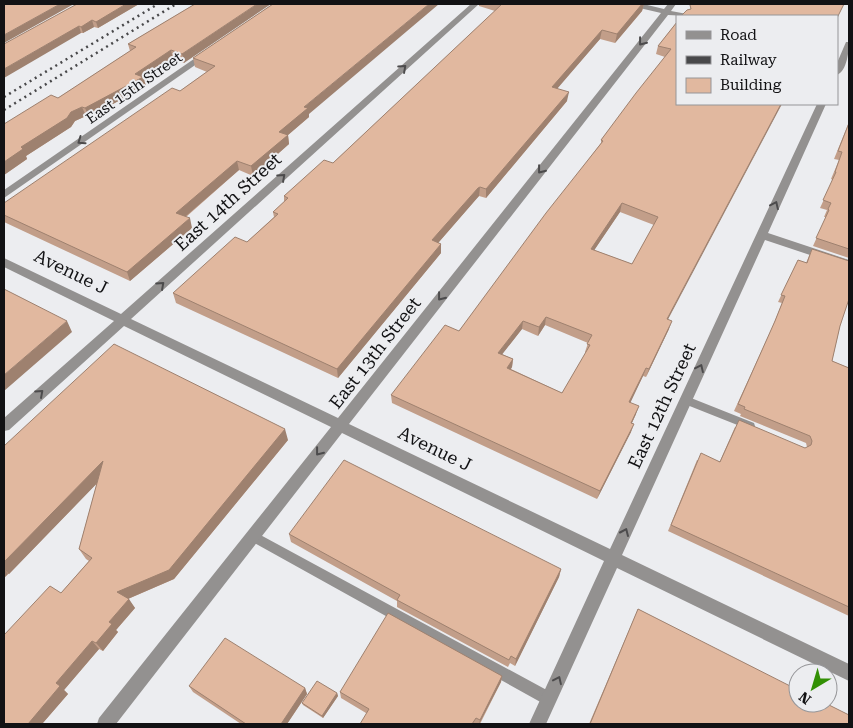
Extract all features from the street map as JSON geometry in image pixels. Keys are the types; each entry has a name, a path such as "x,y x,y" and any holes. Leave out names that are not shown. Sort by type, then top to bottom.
{"street":[{"name":"East 14th Street","path":"4,426 475,4"},
{"path":"634,4 669,8 682,15"},
{"name":"East 13th Street","path":"105,724 669,8"},
{"path":"838,69 849,44"},
{"name":"East 15th Street","path":"4,195 214,49"},
{"name":"East 12th Street","path":"538,724 822,105"},
{"path":"761,235 849,264"},
{"name":"Avenue J","path":"4,262 849,673"}],"lane":[{"path":"686,400 756,429"},
{"path":"253,536 549,700"}],"building":[{"path":"4,4 60,4 4,35"},
{"path":"77,4 126,4 96,22 92,20 81,27 79,26 4,69 4,44"},
{"path":"195,4 257,4 182,54 171,50 135,74 143,77 85,108 82,107 71,112 67,118 21,147 23,149 4,162 4,124 51,95 58,98 136,47 128,44"},
{"path":"273,4 429,4 304,107 308,108 279,132 288,135 251,166 237,161 176,213 190,218 127,272 4,215 4,203 172,88 180,91 215,66 193,58"},
{"path":"502,4 642,4 617,34 602,30 552,87 569,92 486,189 478,188 432,240 441,244 337,369 173,293 235,237 247,242 278,214 273,212 288,198 284,196 324,160 333,163"},
{"path":"844,4 838,16 682,15 691,9 690,5"},
{"path":"676,23 676,105 780,105 667,319 672,321 649,369 646,368 629,402 639,406 631,423 634,424 600,491 391,395 445,325 459,331 546,213 603,141 601,140 636,93 671,49 658,46","holes":["622,203 658,217 632,264 591,249","546,317 592,335 587,344 590,345 562,393 507,368 513,359 498,353 523,321 539,327"]},
{"path":"849,123 849,249 816,238 829,210 831,203 823,200 836,172 842,152 838,151"},
{"path":"812,249 849,261 849,299 840,326 832,361 849,368 849,607 671,525 701,453 720,462 739,420 805,448 811,445 810,436 744,409 745,407 738,404 785,296 781,295 798,260 807,263"},
{"path":"4,289 67,321 4,375"},
{"path":"114,344 285,429 169,570 117,592 129,599 109,622 112,624 96,643 92,641 56,683 60,686 28,724 4,724 4,635 50,586 61,593 92,558 79,549 103,461 4,562 4,446"},
{"path":"344,460 561,569 516,659 511,656 509,660 397,600 400,595 289,534"},
{"path":"638,609 788,685 788,713 838,713 838,710 849,715 849,724 590,724"},
{"path":"388,613 502,676 480,720 476,718 472,724 360,724 369,709 340,692"},
{"path":"225,638 305,688 281,724 246,724 189,686"},
{"path":"317,681 337,693 322,716 302,703"}],"railway":[{"path":"4,97 158,4"},
{"path":"4,110 176,4"}]}
